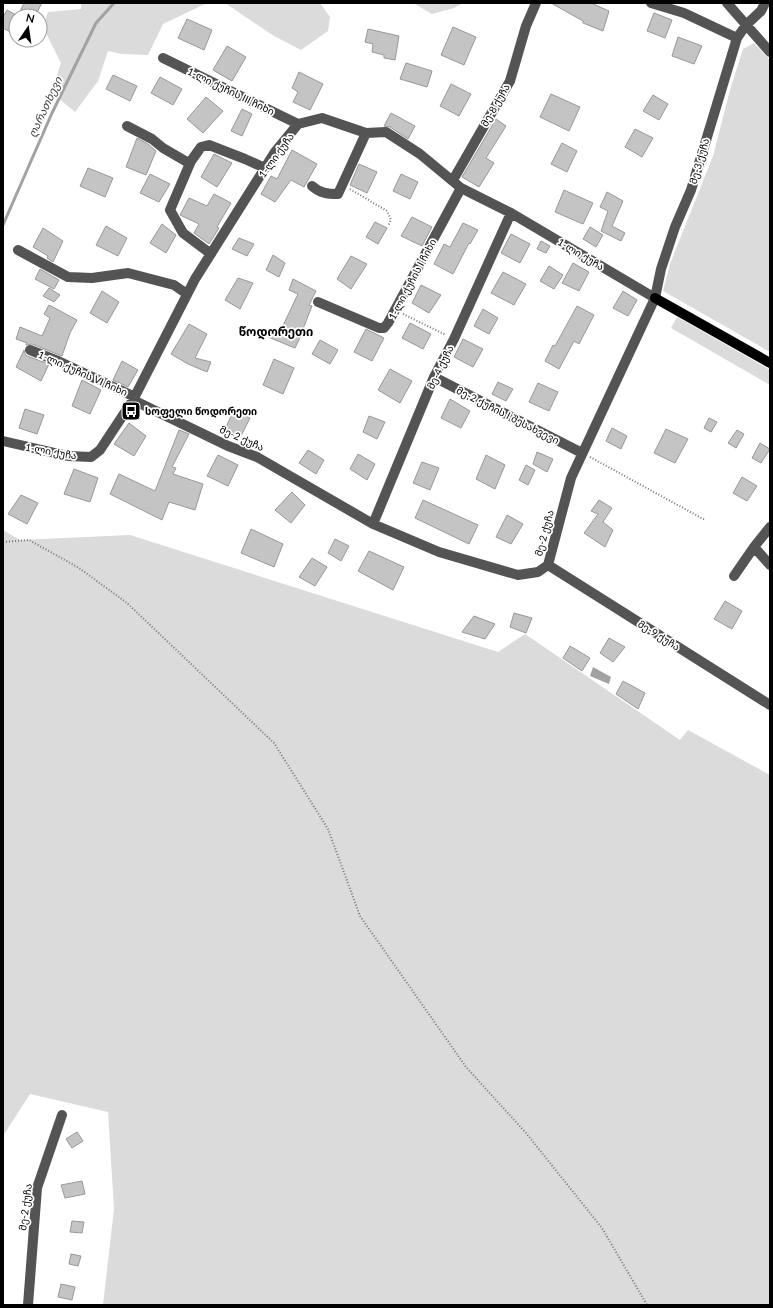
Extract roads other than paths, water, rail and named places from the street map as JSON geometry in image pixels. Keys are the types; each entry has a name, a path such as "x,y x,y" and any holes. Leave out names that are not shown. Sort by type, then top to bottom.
{"main road":[{"path":"655,298 770,364"}],"street":[{"name":"მე-8 ქუჩა","path":"453,180 510,81 526,26 536,3"},
{"path":"651,3 684,13 737,38"},
{"path":"727,3 770,52"},
{"name":"მე-3 ქუჩა","path":"655,298 661,269 675,227 691,190 737,38 746,25 761,10 765,3"},
{"name":"1-ლი ქუჩის III ჩიხი","path":"163,58 298,124"},
{"name":"1-ლი ქუჩა","path":"3,441 68,456 92,457 100,450 134,398 187,294 275,152 298,124 322,118 366,133 386,132 420,154 461,188 511,213 655,298"},
{"path":"127,126 152,139 180,159 187,162 191,161"},
{"path":"312,186 317,191 328,194 338,194 366,133"},
{"path":"211,254 183,233 170,210 191,161 202,148 209,145 265,168"},
{"name":"1-ლი ქუჩის I ჩიხი","path":"318,302 379,328 384,328 461,188"},
{"name":"მე-4 ქუჩა","path":"373,524 434,377 454,339 511,213"},
{"path":"18,250 68,278 92,278 128,273 174,284 187,294"},
{"name":"მე-2 ქუჩა","path":"134,398 228,446 257,457 373,524 439,552 518,575 538,572 548,565 571,478 655,298"},
{"name":"1-ლი ქუჩის VI ჩიხი","path":"30,350 58,361 134,398"},
{"name":"მე-2 ქუჩის I შესახვევი","path":"434,377 582,453"},
{"path":"734,576 770,527"},
{"path":"754,547 770,565"},
{"name":"მე-9 ქუჩა","path":"548,565 770,705"},
{"name":"მე-2 ქუჩა","path":"28,1305 37,1188 62,1115"}],"waterway":[{"name":"ღარათხევი","path":"3,225 52,113 96,23 114,3"}],"place":[{"name":"სოფელი წოდორეთი","path":"131,411"}],"district":[{"name":"წოდორეთი","path":"276,332"}]}
